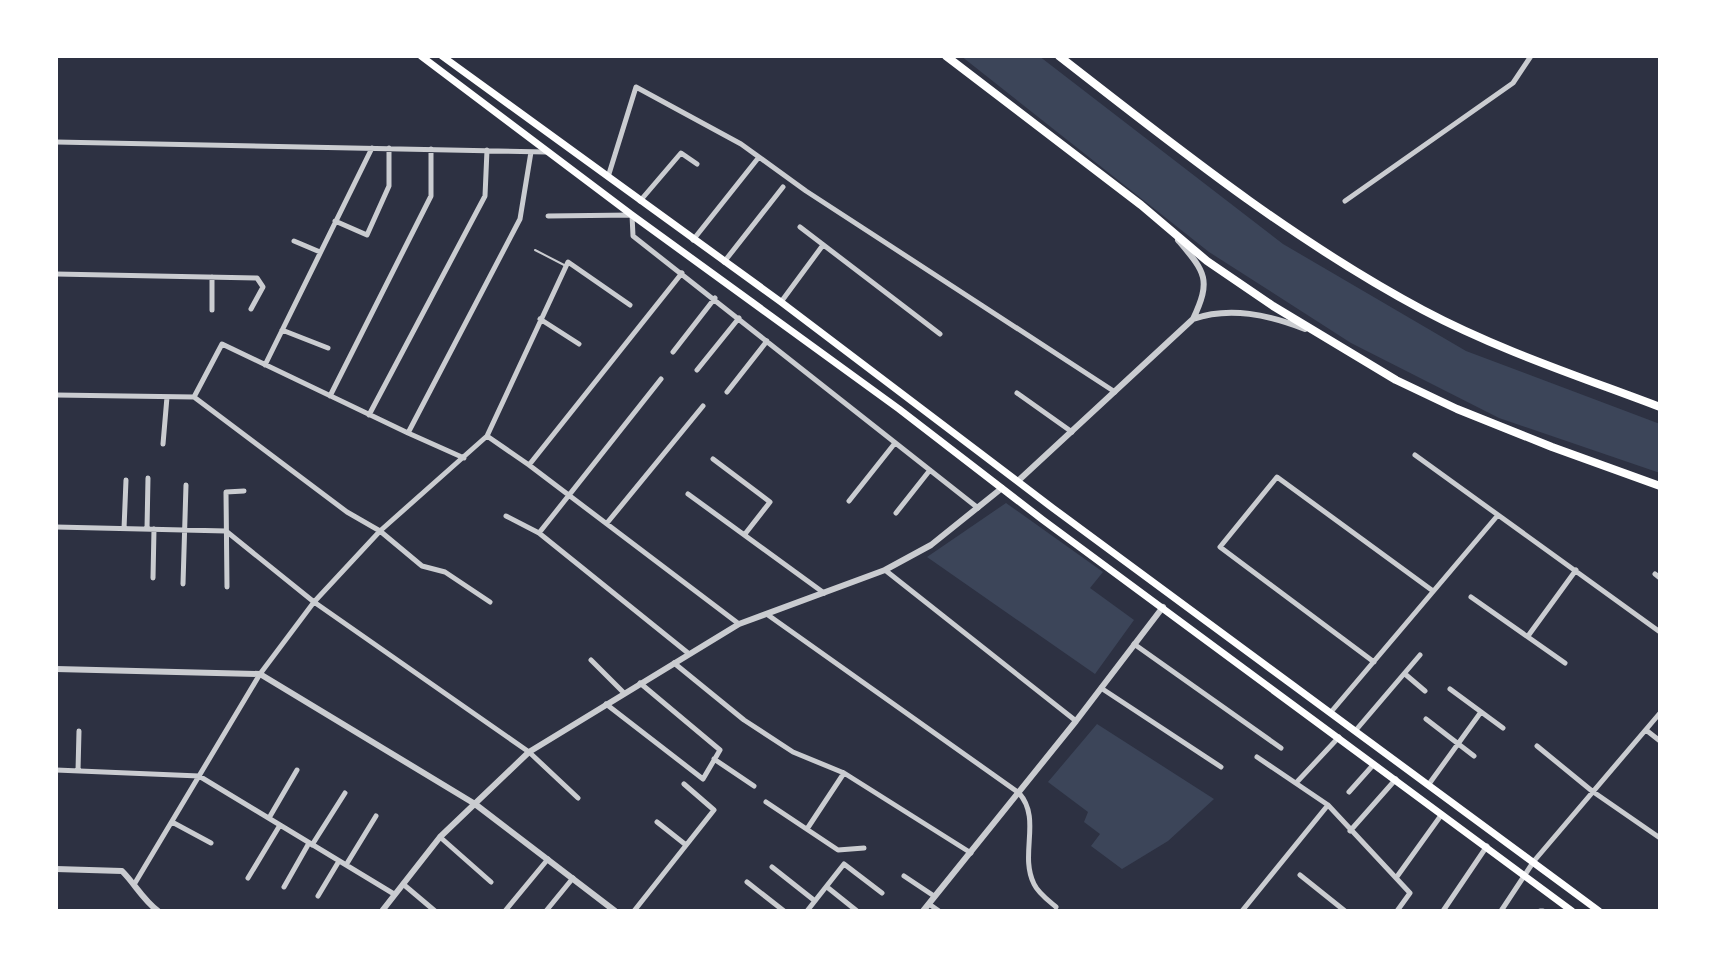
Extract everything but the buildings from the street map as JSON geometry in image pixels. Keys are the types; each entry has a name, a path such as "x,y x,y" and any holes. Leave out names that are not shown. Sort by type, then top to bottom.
{"highway":[{"path":"946,56 1229,276 1396,380 1457,409 1660,486"},
{"path":"1059,56 1254,205 1354,270 1480,338 1660,407"}],"main road":[{"path":"421,56 1572,911"},
{"path":"442,56 781,302 1054,509 1599,911"},
{"path":"899,409 908,396"},
{"path":"1225,652 1234,640"}],"street":[{"path":"1345,201 1513,83 1531,56"},
{"path":"608,179 636,87 759,157 806,191 1115,392"},
{"path":"56,142 551,152"},
{"path":"265,365 372,148"},
{"path":"335,221 367,235 389,186 389,148"},
{"path":"330,396 431,196 431,149"},
{"path":"369,415 485,196 487,150"},
{"path":"408,433 520,219 531,152"},
{"path":"639,201 681,153 697,164"},
{"path":"693,240 759,157"},
{"path":"724,262 783,187"},
{"path":"548,216 632,215 633,236 978,508"},
{"path":"800,227 940,334"},
{"path":"1019,480 1193,319 1204,295 1204,279 1194,258 1173,234"},
{"path":"294,241 320,252"},
{"path":"781,302 823,245"},
{"path":"135,883 260,674 314,602 380,531 487,436 567,264 630,305"},
{"path":"529,465 682,273"},
{"path":"56,274 257,278 263,287 251,309"},
{"path":"212,277 212,310"},
{"path":"673,352 715,298"},
{"path":"1193,319 1210,313 1242,313 1281,320 1323,336"},
{"path":"697,370 739,318"},
{"path":"540,319 579,344"},
{"path":"282,330 328,348"},
{"path":"727,392 767,341"},
{"path":"194,397 222,344 465,458"},
{"path":"539,533 661,379"},
{"path":"1017,393 1072,432"},
{"path":"56,395 194,397 347,512 380,531 422,566 445,572 490,602"},
{"path":"163,444 167,397"},
{"path":"607,523 703,406"},
{"path":"487,436 739,624"},
{"path":"849,501 895,443"},
{"path":"1415,455 1659,629"},
{"path":"713,459 770,502 745,534"},
{"path":"896,513 930,470"},
{"path":"1374,662 1220,547 1277,477 1433,591"},
{"path":"146,529 148,478"},
{"path":"124,529 126,480"},
{"path":"183,584 186,485"},
{"path":"382,911 440,837 529,752 739,624 885,570 931,545 1002,488"},
{"path":"227,587 226,492 244,491"},
{"path":"688,494 824,593"},
{"path":"1331,712 1498,515"},
{"path":"506,516 539,533 688,653"},
{"path":"56,527 226,531 314,602 529,752 578,798"},
{"path":"153,578 154,529"},
{"path":"885,570 1076,721"},
{"path":"1528,636 1576,570"},
{"path":"1471,597 1565,663"},
{"path":"923,911 972,853 1163,607"},
{"path":"768,615 1019,793 1029,805 1028,865 1034,887 1056,907"},
{"path":"1134,644 1281,748"},
{"path":"1356,730 1420,655"},
{"path":"591,660 624,693"},
{"path":"674,662 744,720 793,752 844,773 972,853"},
{"path":"56,669 260,674 475,804 613,910"},
{"path":"1405,674 1425,691"},
{"path":"606,704 703,779 720,750 640,683"},
{"path":"1101,688 1221,767"},
{"path":"1450,689 1503,728"},
{"path":"1429,784 1481,712"},
{"path":"1501,911 1534,861 1660,713"},
{"path":"1426,719 1474,756"},
{"path":"1646,730 1660,741"},
{"path":"78,771 79,731"},
{"path":"1296,783 1340,737"},
{"path":"1537,746 1592,791 1660,838"},
{"path":"1257,757 1328,805 1410,893 1397,911"},
{"path":"714,759 754,786"},
{"path":"1349,792 1375,763"},
{"path":"56,770 199,776 394,894"},
{"path":"269,818 297,770"},
{"path":"807,829 844,773"},
{"path":"1350,831 1396,779"},
{"path":"634,911 714,810 684,784"},
{"path":"284,887 345,793"},
{"path":"766,802 838,850 864,848"},
{"path":"1242,911 1328,805"},
{"path":"1396,878 1443,813"},
{"path":"346,865 376,816"},
{"path":"172,822 211,843"},
{"path":"657,822 686,845"},
{"path":"248,878 280,825"},
{"path":"440,837 491,882"},
{"path":"1443,911 1487,846"},
{"path":"505,911 548,859"},
{"path":"318,896 339,861"},
{"path":"807,911 844,864 882,893"},
{"path":"772,867 815,901"},
{"path":"56,869 122,871 135,883 147,903 158,911"},
{"path":"1300,875 1345,911"},
{"path":"904,876 934,896"},
{"path":"546,911 573,878"},
{"path":"747,882 784,911"},
{"path":"403,884 435,911"},
{"path":"826,886 857,911"},
{"path":"929,904 939,911"}],"lane":[{"path":"535,250 567,264"}],"shaded area":[{"path":"961,56 1039,56 1283,244 1466,351 1660,424 1660,473 1499,418 1351,343 1209,252"},
{"path":"1006,503 1103,572 1090,588 1134,620 1095,674 927,557"},
{"path":"1097,724 1214,799 1168,841 1122,869 1091,846 1100,834 1084,822 1088,812 1048,782"}]}
